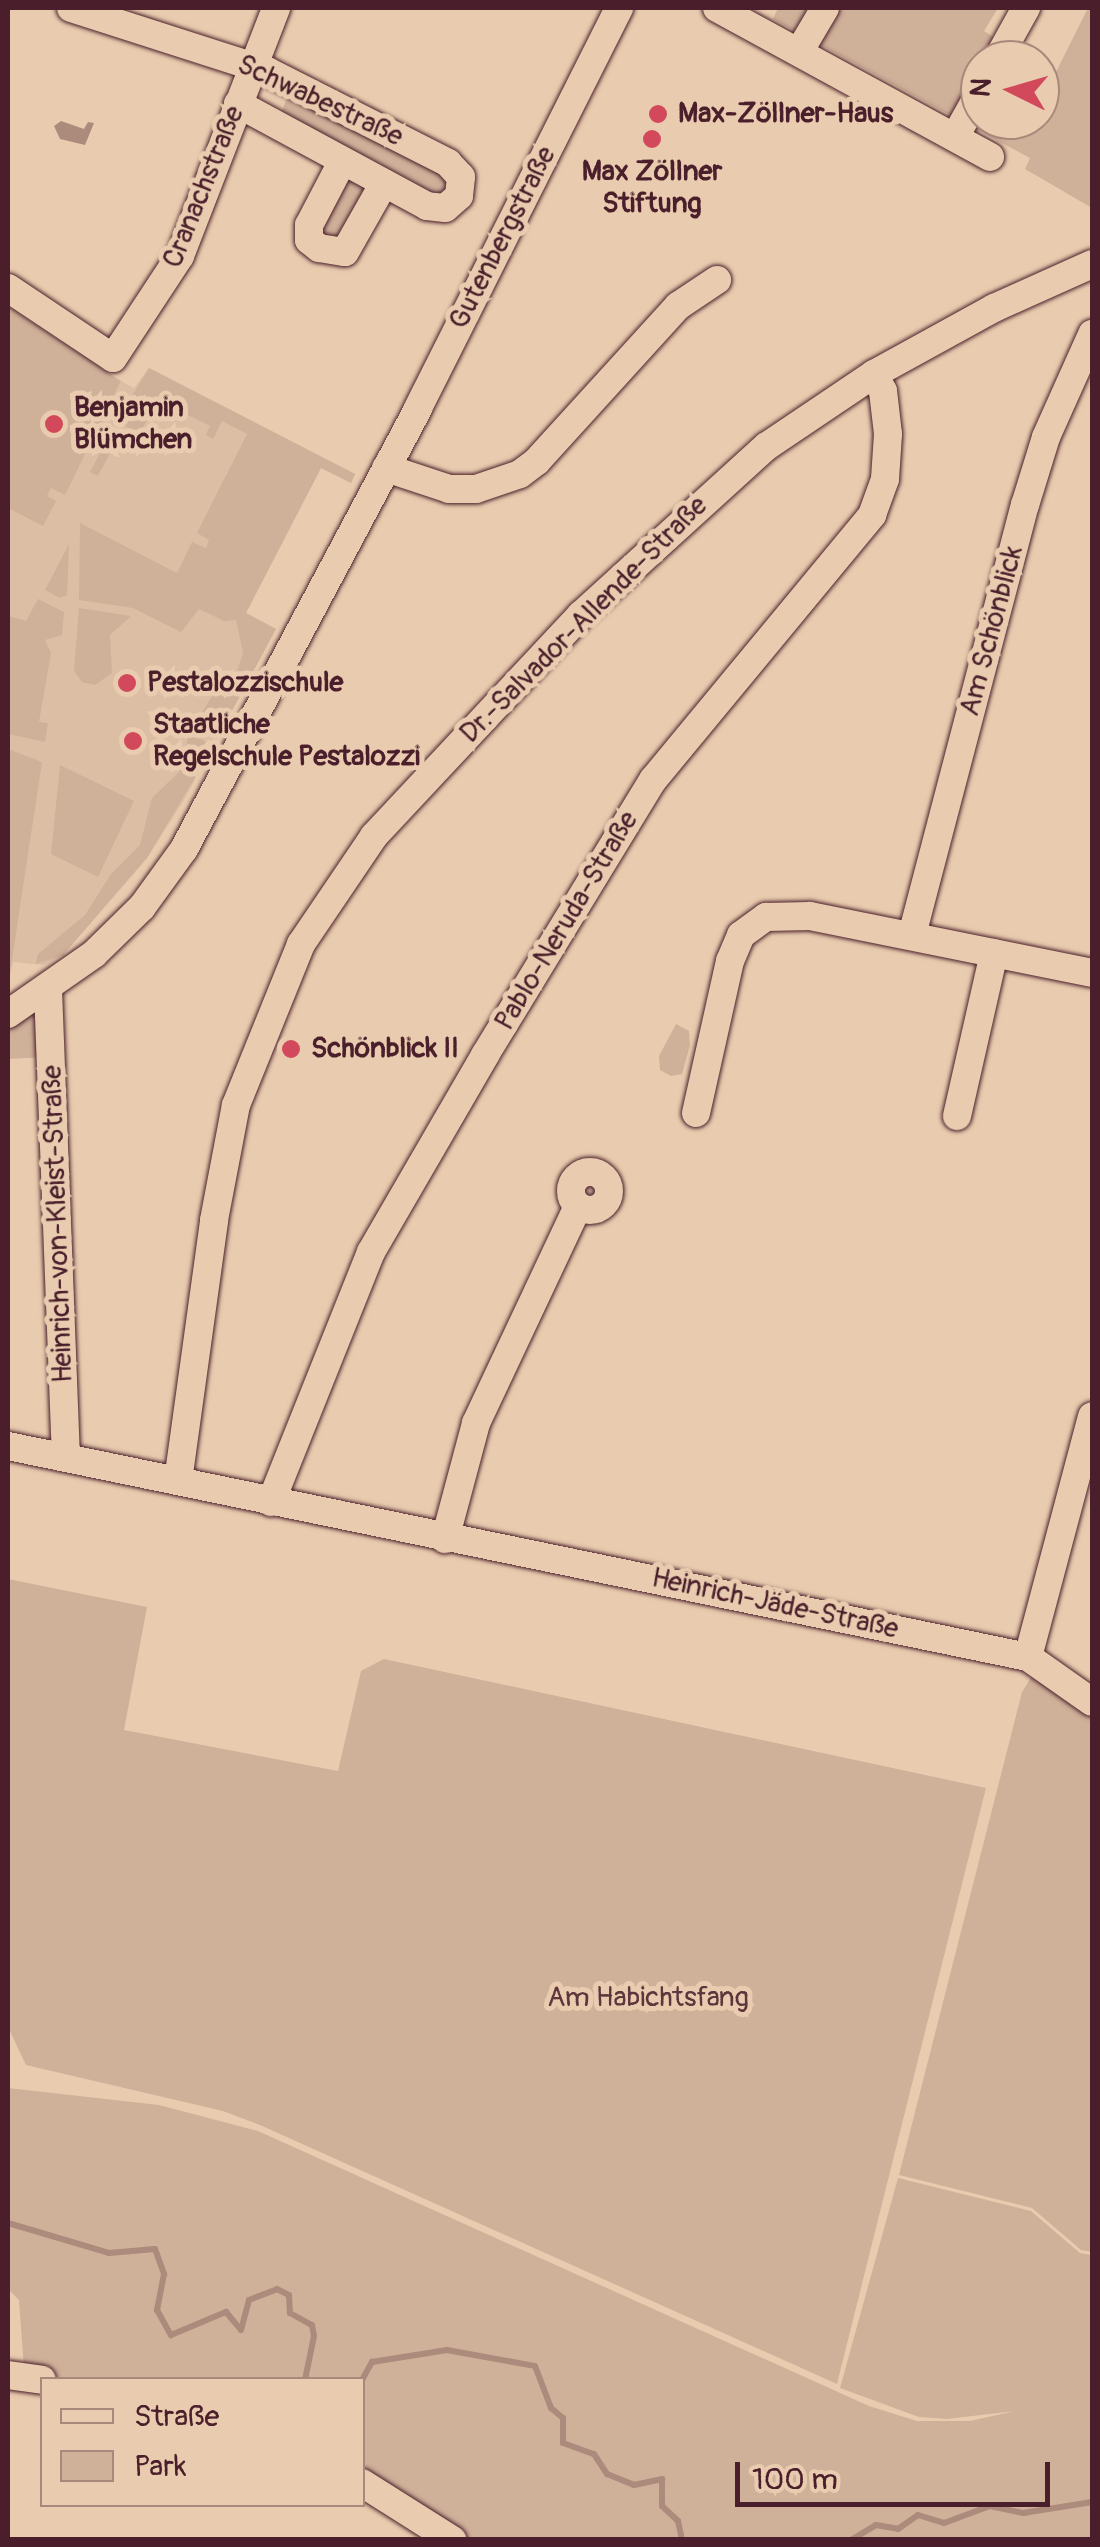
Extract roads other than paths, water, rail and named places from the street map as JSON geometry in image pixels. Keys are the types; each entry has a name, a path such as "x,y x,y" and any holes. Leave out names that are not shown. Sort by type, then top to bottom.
{"street":[{"name":"Schwabestraße","path":"70,8 252,66 448,163 456,169 462,186 453,203 436,209 238,104"},
{"name":"Cranachstraße","path":"8,288 113,358 180,256 276,8"},
{"name":"Gutenbergstraße","path":"8,1014 48,990 142,908 184,849 386,468 619,8"},
{"path":"717,8 990,157"},
{"path":"799,52 825,8"},
{"path":"1008,40 1026,8"},
{"path":"955,136 960,127"},
{"name":"Schwabestraße","path":"342,162 309,225 309,240 320,248 345,252 384,184"},
{"name":"Dr.-Salvador-Allende-Straße","path":"178,1481 228,1138 254,1054 300,944 374,836 420,782 581,615 734,472 804,418 874,374 994,308 1092,264"},
{"path":"386,468 449,488 502,484 520,474 536,462 678,306 718,280"},
{"name":"Am Schönblick","path":"912,935 1025,505 1046,437 1092,334"},
{"name":"Pablo-Neruda-Straße","path":"271,1502 372,1252 485,1055 654,780 872,515 885,479 888,434 882,392 874,374"},
{"path":"696,1113 730,961 751,924 766,917 810,916 1092,973"},
{"path":"957,1116 994,952"},
{"name":"Heinrich-von-Kleist-Straße","path":"48,990 66,1458"},
{"path":"445,1539 476,1423 577,1208"},
{"path":"1028,1657 1092,1416"},
{"name":"Heinrich-Jäde-Straße","path":"8,1446 1028,1657 1092,1702"},
{"path":"8,2375 40,2380"},
{"path":"365,2485 452,2540"}],"waterway":[{"path":"8,2223 109,2253 155,2249 164,2274 157,2310 171,2335 226,2312 241,2330 249,2300 277,2289 289,2295 290,2313 312,2325 314,2336 306,2377"},
{"path":"364,2377 372,2362 447,2350 535,2366 551,2408 563,2418 563,2443 594,2454 607,2474 634,2485 662,2479 662,2506 678,2521 682,2540"},
{"path":"851,2540 876,2525 898,2529 918,2515 944,2523 990,2506 1023,2513 1092,2502"},
{"path":"793,2540 817,2540"}],"place":[{"name":"Max-Zöllner-Haus","path":"658,114"},
{"name":"Max Zöllner Stiftung","path":"652,139"},
{"name":"Benjamin Blümchen","path":"54,424"},
{"name":"Pestalozzischule","path":"127,683"},
{"name":"Staatliche Regelschule Pestalozzi","path":"133,741"},
{"name":"Schönblick II","path":"291,1049"}],"park label":[{"name":"Am Habichtsfang","path":"648,1998"}]}
